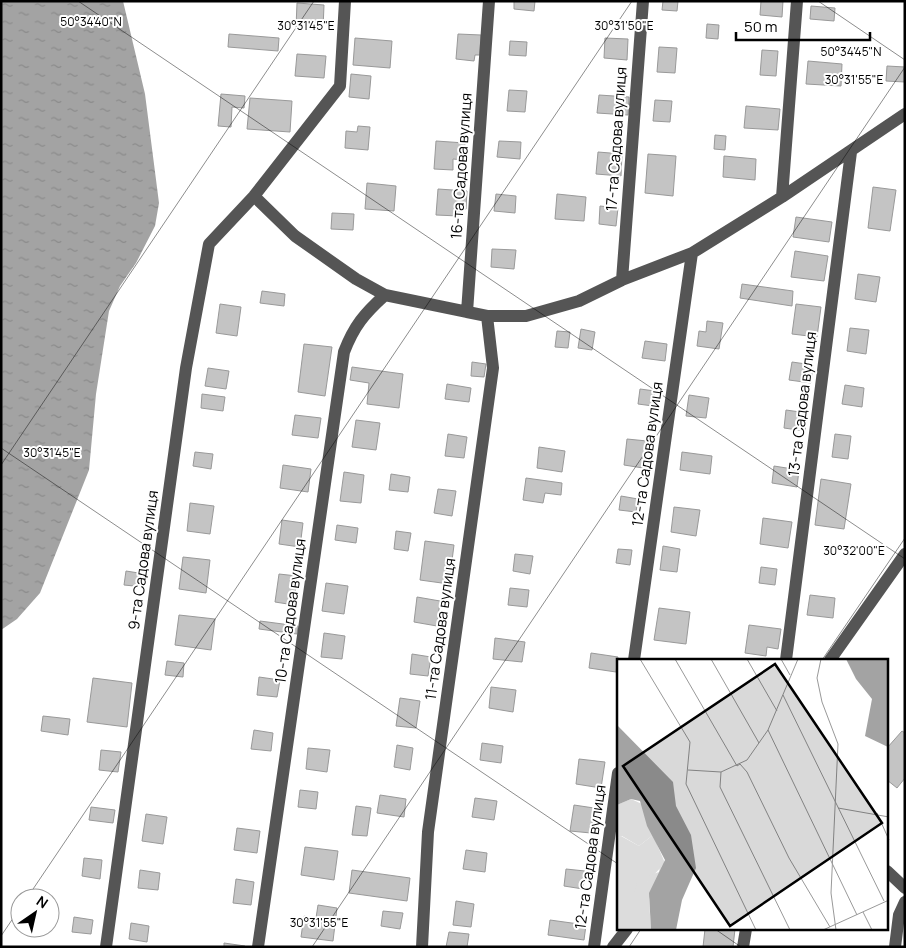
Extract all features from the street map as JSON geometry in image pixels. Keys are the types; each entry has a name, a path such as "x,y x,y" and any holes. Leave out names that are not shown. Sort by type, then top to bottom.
{"street":[{"name":"9-та Садова вулиця","path":"106,947 186,368 209,244 254,196 340,86 345,1"},
{"name":"16-та Садова вулиця","path":"468,312 489,1"},
{"name":"17-та Садова вулиця","path":"622,280 643,1"},
{"path":"782,197 797,1"},
{"path":"254,196 295,236 356,279 385,295 487,316 526,316 579,301 622,280 692,253 851,152 905,114"},
{"name":"13-та Садова вулиця","path":"786,659 851,152"},
{"name":"12-та Садова вулиця","path":"634,659 692,253"},
{"name":"10-та Садова вулиця","path":"258,947 344,352 354,328 366,312 385,295"},
{"name":"11-та Садова вулиця","path":"422,947 428,832 493,368 487,316"},
{"path":"831,659 905,554"},
{"name":"12-та Садова вулиця","path":"594,947 617,780"},
{"path":"888,872 905,888"},
{"path":"895,947 899,915 905,902"},
{"path":"613,947 626,930"},
{"path":"743,947 746,930"}],"water":[{"path":"1,1 123,1 145,94 159,203 155,226 136,263 120,286 109,311 96,394 89,470 40,593 17,619 1,630"}],"building":[{"path":"514,1 535,1 534,11 514,9"},
{"path":"663,1 678,1 677,11 662,10"},
{"path":"761,1 783,1 782,17 760,15"},
{"path":"297,3 324,5 323,29 296,27"},
{"path":"811,6 835,8 834,21 810,19"},
{"path":"707,24 719,25 718,39 706,38"},
{"path":"229,34 279,38 278,51 228,47"},
{"path":"458,34 481,35 480,55 475,55 474,61 456,59"},
{"path":"355,38 392,41 390,68 353,65"},
{"path":"605,38 628,39 627,60 604,58"},
{"path":"510,41 527,42 526,56 509,55"},
{"path":"659,47 677,48 675,73 657,72"},
{"path":"762,50 778,51 776,76 760,75"},
{"path":"297,54 326,56 324,78 295,76"},
{"path":"808,61 842,64 841,86 806,84"},
{"path":"887,66 905,67 905,82 886,81"},
{"path":"351,74 371,76 369,99 349,97"},
{"path":"509,90 527,91 525,112 507,111"},
{"path":"221,94 245,96 244,108 232,107 231,127 218,126"},
{"path":"599,95 629,97 628,115 597,113"},
{"path":"250,98 292,101 290,132 247,129"},
{"path":"655,100 672,101 670,122 653,121"},
{"path":"746,106 780,109 778,130 744,128"},
{"path":"358,126 370,127 368,150 345,148 346,131 357,132"},
{"path":"715,135 726,136 725,150 714,149"},
{"path":"436,141 465,143 464,160 453,159 453,170 434,169"},
{"path":"499,141 521,142 520,159 497,157"},
{"path":"598,152 622,154 621,176 596,174"},
{"path":"648,154 676,156 673,196 645,193"},
{"path":"724,156 756,159 755,180 723,177"},
{"path":"367,183 396,186 394,211 365,209"},
{"path":"873,187 896,190 890,231 868,228"},
{"path":"438,189 467,191 466,209 460,208 459,216 436,215"},
{"path":"496,194 516,196 515,213 494,211"},
{"path":"557,194 586,197 584,221 555,219"},
{"path":"600,206 618,208 616,226 599,224"},
{"path":"332,213 354,214 353,230 331,229"},
{"path":"796,217 832,222 829,242 793,237"},
{"path":"492,249 516,250 514,269 491,267"},
{"path":"795,251 828,256 824,281 791,277"},
{"path":"858,274 880,277 876,302 855,299"},
{"path":"742,284 793,291 792,306 740,298"},
{"path":"262,291 285,294 284,306 260,303"},
{"path":"220,304 241,307 237,336 216,333"},
{"path":"796,304 821,307 817,337 792,334"},
{"path":"707,321 723,323 719,349 697,346 699,331 706,332"},
{"path":"850,328 869,330 866,354 847,351"},
{"path":"581,329 595,332 592,350 578,348"},
{"path":"557,331 570,332 568,348 555,347"},
{"path":"645,341 667,344 665,361 642,358"},
{"path":"304,344 332,347 325,396 298,392"},
{"path":"472,362 486,364 484,377 471,376"},
{"path":"792,362 813,365 811,383 789,380"},
{"path":"352,367 403,374 399,408 367,404 369,383 350,380"},
{"path":"208,368 229,371 226,389 205,386"},
{"path":"447,384 471,388 469,402 445,399"},
{"path":"845,385 864,388 862,407 842,404"},
{"path":"640,389 655,391 653,406 638,404"},
{"path":"202,394 225,397 223,411 201,408"},
{"path":"689,395 709,398 706,418 686,416"},
{"path":"786,410 807,413 805,431 784,428"},
{"path":"295,415 321,418 318,438 292,435"},
{"path":"356,420 380,423 376,450 352,447"},
{"path":"448,434 467,437 464,458 445,456"},
{"path":"835,434 851,436 848,459 832,457"},
{"path":"627,439 647,441 643,468 624,465"},
{"path":"539,447 565,451 562,472 537,468"},
{"path":"195,452 213,454 211,469 193,466"},
{"path":"682,452 712,456 710,474 680,470"},
{"path":"283,465 311,469 308,492 280,488"},
{"path":"774,466 799,470 797,487 772,483"},
{"path":"344,472 364,475 361,503 340,501"},
{"path":"391,474 410,477 408,492 389,490"},
{"path":"526,478 562,483 561,495 545,493 543,503 523,500"},
{"path":"821,479 851,484 844,529 815,525"},
{"path":"438,489 456,491 452,516 434,513"},
{"path":"621,496 638,499 636,512 619,510"},
{"path":"190,503 214,506 210,534 187,531"},
{"path":"674,507 700,510 696,536 671,532"},
{"path":"763,518 792,522 788,548 760,544"},
{"path":"282,520 303,523 300,547 279,544"},
{"path":"337,525 358,528 356,543 335,540"},
{"path":"396,531 411,533 408,551 394,549"},
{"path":"425,541 454,545 449,584 420,580"},
{"path":"663,546 680,549 677,572 660,570"},
{"path":"618,549 632,550 630,565 616,563"},
{"path":"515,554 533,556 530,574 513,571"},
{"path":"183,557 210,560 206,593 179,589"},
{"path":"761,567 777,569 775,585 759,583"},
{"path":"126,571 145,574 144,587 124,585"},
{"path":"279,574 297,576 294,605 275,602"},
{"path":"326,583 348,586 344,614 322,611"},
{"path":"510,588 529,590 527,607 508,605"},
{"path":"810,595 835,598 833,618 807,615"},
{"path":"417,597 440,601 437,626 414,622"},
{"path":"659,608 690,612 686,644 654,640"},
{"path":"179,615 215,619 211,650 175,645"},
{"path":"260,621 298,626 297,634 259,629"},
{"path":"749,625 781,629 778,649 767,647 766,656 745,653"},
{"path":"324,633 345,636 342,659 321,657"},
{"path":"495,638 525,642 522,662 493,659"},
{"path":"591,653 618,657 616,672 589,668"},
{"path":"412,654 431,657 428,676 410,674"},
{"path":"167,661 184,663 183,677 165,675"},
{"path":"259,677 280,680 277,697 257,695"},
{"path":"93,678 132,683 127,727 87,722"},
{"path":"491,687 516,690 513,712 489,708"},
{"path":"400,698 420,701 416,728 396,726"},
{"path":"43,716 70,719 68,735 41,731"},
{"path":"254,730 273,733 271,751 251,749"},
{"path":"902,731 905,733 905,778 897,788 888,781 888,747"},
{"path":"482,743 503,746 501,763 480,760"},
{"path":"397,745 413,748 410,770 394,767"},
{"path":"308,748 330,750 327,772 306,769"},
{"path":"101,750 121,752 118,772 99,770"},
{"path":"579,759 605,762 601,788 576,784"},
{"path":"300,790 318,792 316,809 298,807"},
{"path":"380,795 406,799 404,817 377,813"},
{"path":"475,798 497,801 494,820 472,817"},
{"path":"574,805 594,808 591,833 570,831"},
{"path":"356,806 371,808 367,836 352,835"},
{"path":"91,807 115,810 113,823 89,820"},
{"path":"146,814 167,817 163,844 142,841"},
{"path":"237,828 260,831 257,853 234,850"},
{"path":"305,847 338,851 334,880 301,875"},
{"path":"466,850 487,853 485,872 463,869"},
{"path":"84,858 102,860 100,879 82,876"},
{"path":"566,869 585,871 583,889 564,886"},
{"path":"140,870 160,873 158,890 138,888"},
{"path":"352,870 410,878 407,901 349,893"},
{"path":"236,879 254,882 251,905 233,903"},
{"path":"456,901 474,904 471,927 453,925"},
{"path":"318,905 337,908 333,941 301,937 304,916 316,918"},
{"path":"383,911 403,913 400,929 381,926"},
{"path":"74,917 93,920 91,934 72,932"},
{"path":"550,920 586,925 584,940 548,935"},
{"path":"131,923 149,926 147,942 129,939"},
{"path":"705,930 735,930 733,947 703,947"},
{"path":"449,932 469,934 467,947 446,947"},
{"path":"224,943 245,946 245,947 224,947"}]}
